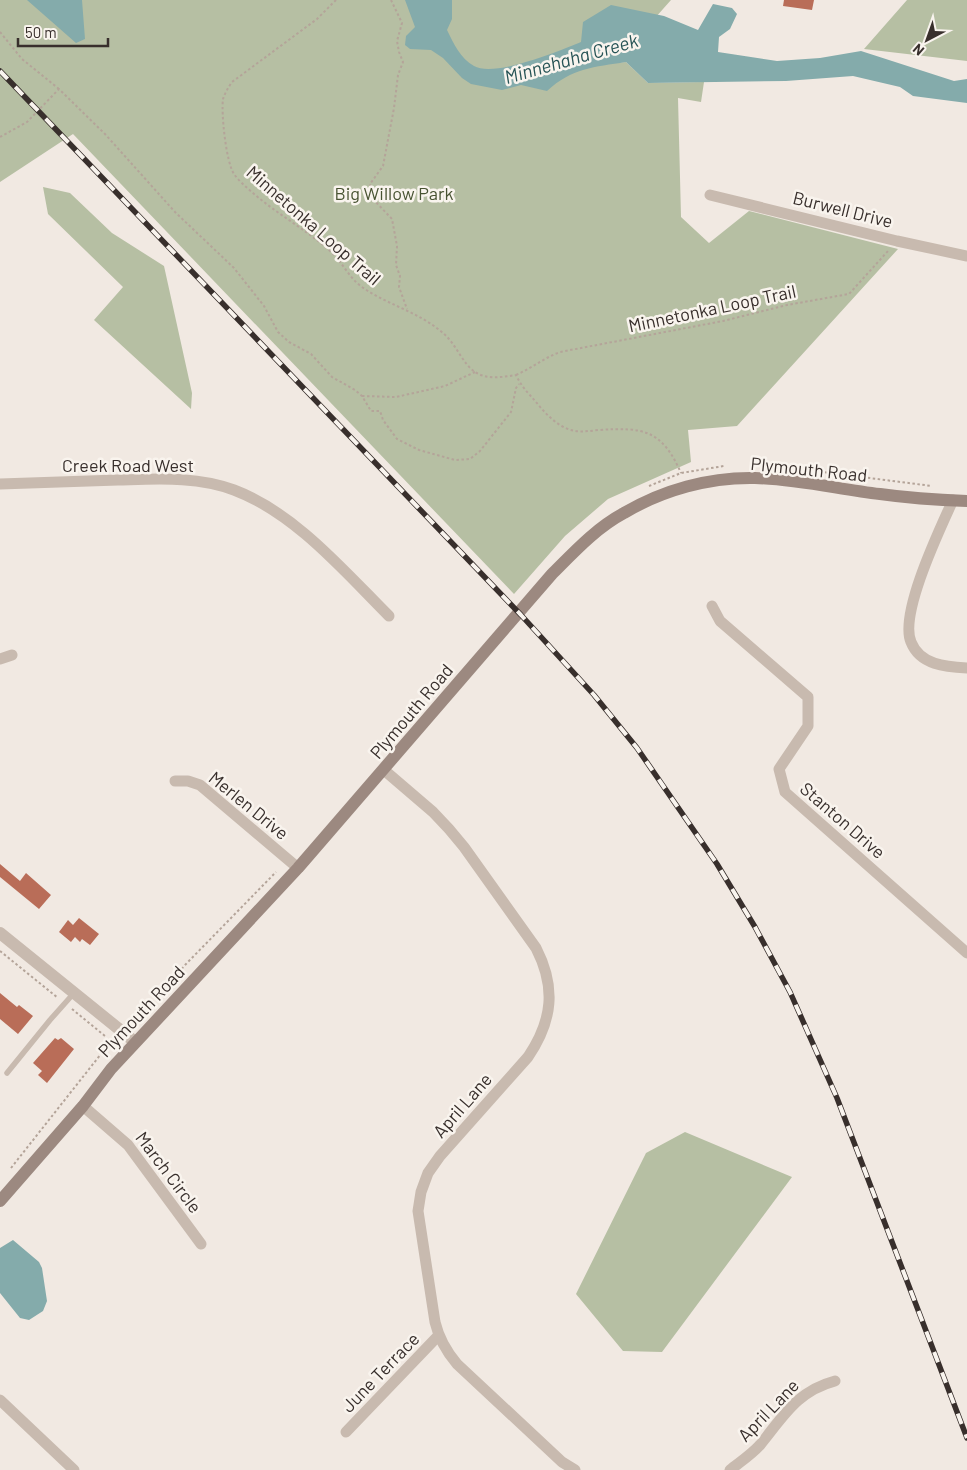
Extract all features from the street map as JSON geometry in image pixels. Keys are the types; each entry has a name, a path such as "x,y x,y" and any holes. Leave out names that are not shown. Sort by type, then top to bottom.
{"main road":[{"name":"Plymouth Road","path":"0,1201 83,1106 111,1068 293,864 384,770 552,574 586,540 623,513 654,498 686,487 715,480 755,478 821,485 882,495 967,501"}],"street":[{"name":"Burwell Drive","path":"710,195 897,241 967,256"},
{"name":"Creek Road West","path":"0,484 165,479 203,482 234,490 262,504 291,523 320,547 389,616"},
{"path":"953,500 929,553 909,615 908,629 911,642 919,653 930,662 943,666 967,668"},
{"name":"Stanton Drive","path":"712,606 720,621 808,697 808,726 779,769 785,792 967,953"},
{"path":"0,659 12,655"},
{"name":"April Lane","path":"384,770 433,812 464,847 536,948 544,965 549,1003 546,1023 539,1041 528,1057 440,1156 428,1173 421,1192 418,1211 438,1336 446,1352 562,1462 575,1470"},
{"name":"Merlen Drive","path":"175,781 188,781 200,785 293,864"},
{"path":"0,933 135,1042"},
{"name":"March Circle","path":"83,1106 128,1145 201,1244"},
{"name":"June Terrace","path":"346,1432 438,1336"},
{"name":"April Lane","path":"730,1470 758,1447 784,1413 798,1400 811,1390 835,1381"},
{"path":"0,1400 74,1470"}],"lane":[{"path":"7,1073 74,993"}],"path":[{"name":"Minnetonka Loop Trail","path":"336,0 317,19 232,82 226,91 223,109 233,172 262,201 332,252 352,278 362,287 378,297 407,309 444,334 475,372 491,377 516,375 526,371 545,357 560,352 723,321 787,305 849,294 897,241"},
{"path":"391,0 402,23 397,41 399,52 404,62 398,75 383,166 370,184 372,198 392,219 396,246 396,265 407,309"},
{"path":"0,32 22,59 60,90 104,134 175,212 234,268 264,306 278,332 289,342 311,354 332,377 362,396 370,411 380,411 397,439 419,450 455,460 470,458 480,451 511,412 516,388 519,383"},
{"path":"0,137 27,122 60,90"},
{"path":"362,396 396,397 444,386 475,372"},
{"path":"516,375 519,383 547,415 567,429 578,432 624,428 638,430 654,436 668,448 681,473"},
{"path":"11,1168 108,1044 142,1014 186,964 293,864"},
{"path":"0,950 105,1036 108,1044"}],"green space":[{"name":"Big Willow Park","path":"0,0 671,0 615,63 626,62 648,83 704,82 701,102 678,98 681,217 709,243 749,211 898,249 737,426 688,430 691,462 608,499 565,536 514,594 73,134 0,182"},
{"path":"907,0 967,0 967,61 864,49"},
{"path":"43,187 70,193 112,233 164,266 192,393 191,409 94,320 123,287 48,214"},
{"path":"685,1132 792,1177 662,1352 623,1351 576,1294 646,1153"}],"water":[{"path":"27,0 82,0 85,39 76,43"},
{"name":"Minnehaha Creek","path":"405,0 452,0 452,19 447,30 465,59 474,66 483,69 496,69 527,62 581,42 583,22 611,5 664,16 698,30 713,4 732,8 737,14 730,29 719,37 718,52 777,61 820,58 861,51 954,81 967,79 967,103 913,96 900,87 853,76 786,81 648,83 626,62 594,67 575,73 565,77 547,91 521,85 502,90 471,84 462,78 443,58 431,50 410,49 405,45 406,36 415,27"},
{"path":"13,1240 39,1262 42,1268 47,1301 43,1311 29,1320 20,1318 0,1293 0,1248"}],"building":[{"path":"784,0 814,0 812,10 783,6"},
{"path":"0,864 20,881 26,873 51,895 39,909 0,877"},
{"path":"79,918 99,934 90,945 82,939 80,942 75,937 71,942 59,932 68,920 73,925"},
{"path":"0,993 17,1007 19,1005 33,1016 18,1034 0,1019"},
{"path":"55,1038 58,1040 61,1038 74,1049 47,1083 38,1075 42,1071 33,1063"}],"railway":[{"path":"0,71 521,615 594,695 637,748 717,864 755,927 790,992 837,1098 967,1438"}]}
